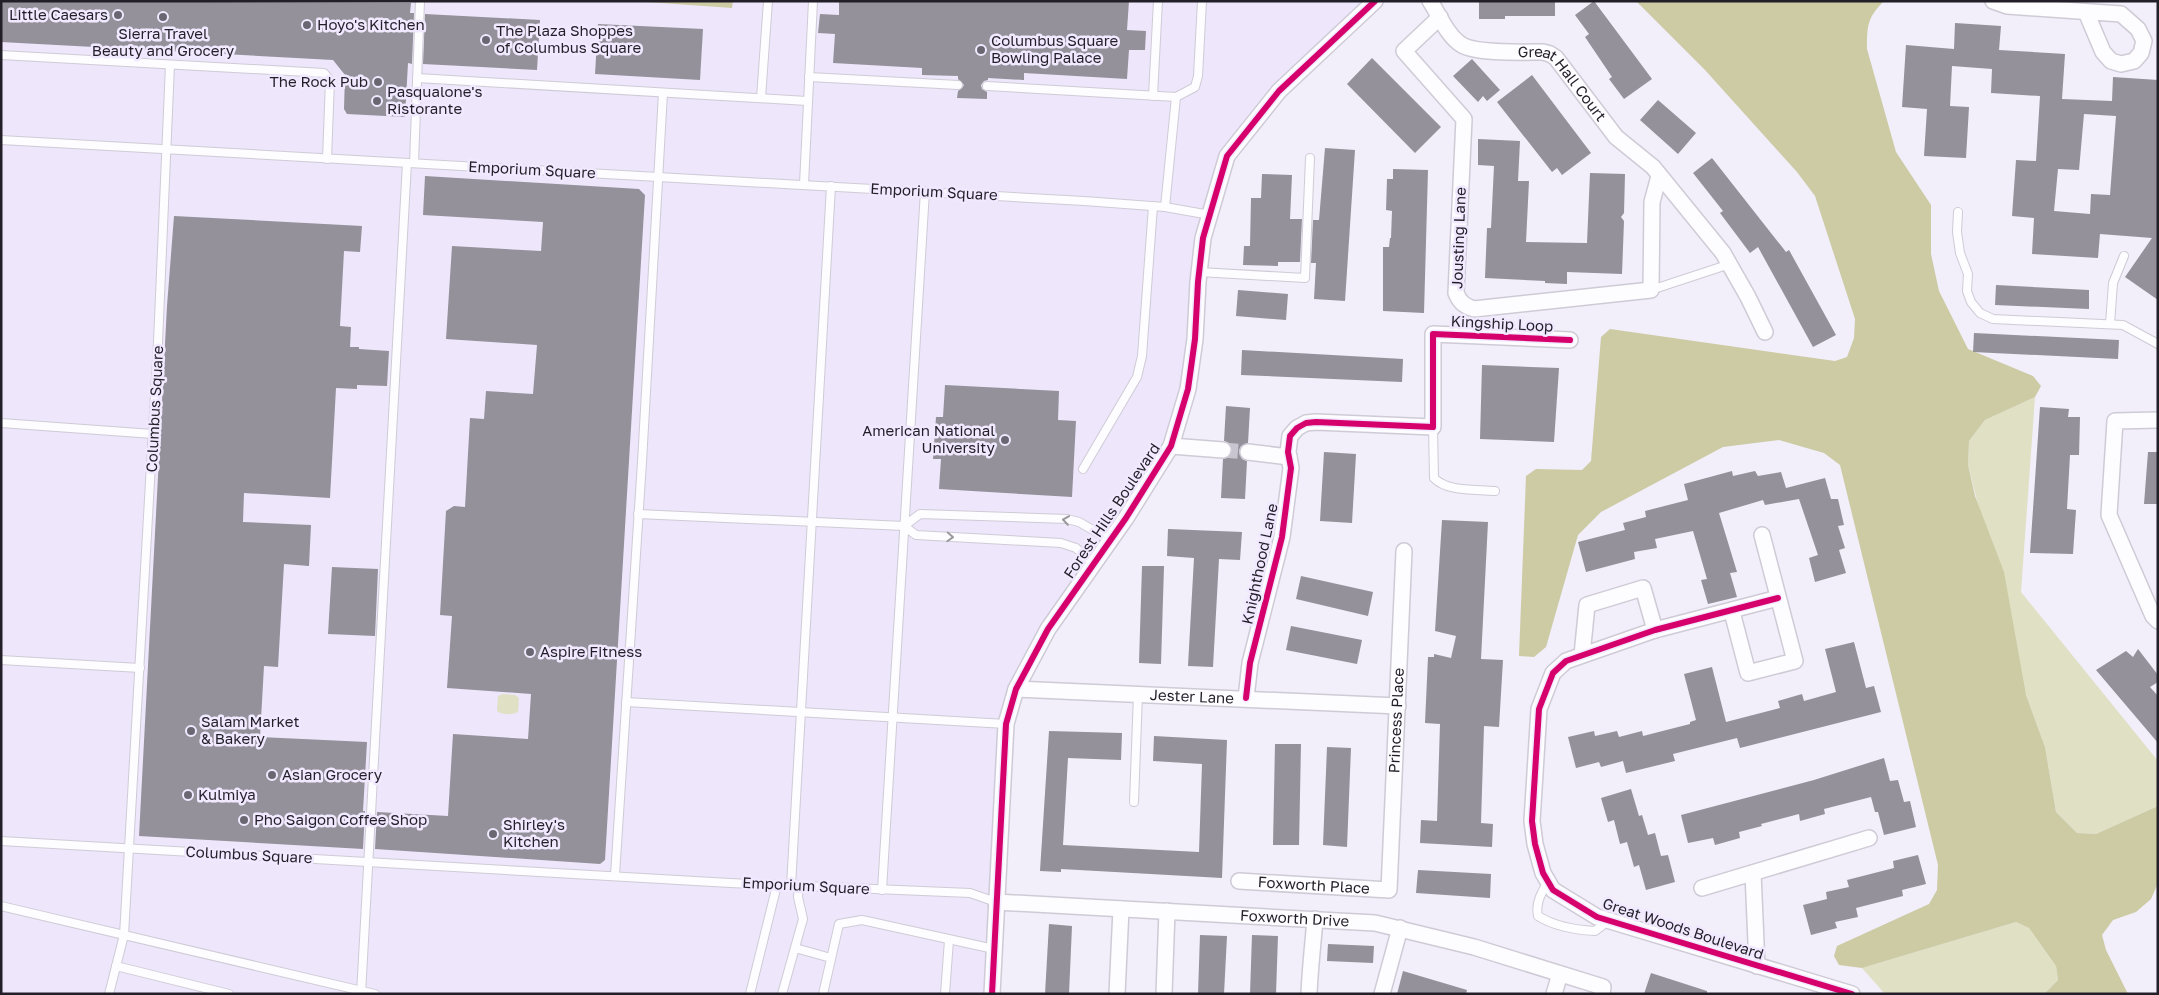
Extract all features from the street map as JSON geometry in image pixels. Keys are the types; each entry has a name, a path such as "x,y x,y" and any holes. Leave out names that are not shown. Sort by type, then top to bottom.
{"street":[{"name":"Forest Hills Boulevard","path":"992,994 1006,724 1016,689 1048,629 1110,540 1171,446 1188,389 1195,339 1203,238 1227,156 1279,91 1375,1"},
{"name":"Great Hall Court","path":"1430,1 1451,34 1461,45 1475,50 1550,54 1556,58 1616,137 1653,167 1723,253 1748,297 1764,332"},
{"path":"1993,1 2007,6 2086,12"},
{"name":"Jousting Lane","path":"1440,17 1404,51 1464,119 1456,294 1460,301 1466,307 1474,309 1651,290"},
{"path":"1651,290 1652,202 1659,176"},
{"name":"Kingship Loop","path":"1433,428 1433,334 1570,340"},
{"path":"2158,420 2115,420 2109,515 2153,616 2158,621"},
{"name":"Knighthood Lane","path":"1246,698 1250,663 1282,537 1292,468 1289,457 1290,436 1297,428 1306,423 1433,428"},
{"path":"1171,446 1224,450"},
{"path":"1248,452 1289,457"},
{"path":"1732,612 1748,673 1795,661 1762,535"},
{"name":"Princess Place","path":"1390,890 1404,551"},
{"path":"1582,655 1587,605 1643,588 1655,630"},
{"name":"Great Woods Boulevard","path":"1778,598 1732,612 1655,630 1566,661 1553,673 1539,709 1532,821 1535,844 1543,872 1553,890 1597,916 1608,921 1852,994"},
{"name":"Jester Lane","path":"1016,689 1398,706"},
{"path":"1702,888 1869,838"},
{"path":"1753,873 1757,966"},
{"name":"Foxworth Place","path":"1239,881 1390,890"},
{"name":"Foxworth Drive","path":"996,902 1376,924 1400,928 1474,947 1584,981 1603,987 1602,994"},
{"path":"1118,994 1120,908"},
{"path":"1164,994 1167,911"},
{"path":"1309,994 1310,960 1313,950 1315,919"},
{"path":"1382,994 1400,928"},
{"path":"1554,994 1560,974"}],"lane":[{"path":"361,992 410,163 417,78 420,1"},
{"path":"761,98 768,1"},
{"path":"804,184 813,1"},
{"path":"1153,96 1158,1"},
{"path":"988,86 1176,97 1194,87 1198,76 1202,1"},
{"path":"1,55 324,73 330,80 327,159"},
{"name":"Columbus Square","path":"129,848 153,434 170,65"},
{"path":"809,77 958,85"},
{"path":"417,78 807,101"},
{"path":"614,875 663,92"},
{"path":"1165,207 1176,97"},
{"path":"1,140 410,163"},
{"path":"1199,272 1305,278 1310,158"},
{"name":"Emporium Square","path":"410,163 925,191 1154,206 1210,215"},
{"path":"782,994 803,919 795,886 801,712 831,186"},
{"path":"882,890 925,191"},
{"path":"1083,469 1137,377 1142,356 1154,206"},
{"path":"1958,212 1957,232 1960,253 1968,274 1967,291 1971,302 1980,313 1994,319 2123,325 2158,344"},
{"path":"2110,324 2113,283 2124,256"},
{"path":"1651,290 1730,264"},
{"path":"1,423 153,434"},
{"path":"1433,428 1434,478 1440,484 1449,486 1495,491"},
{"path":"638,514 904,526 916,535 1061,543 1076,548 1093,563"},
{"path":"904,526 920,514 1067,519 1079,522 1110,540"},
{"path":"1,660 140,668"},
{"path":"1134,802 1138,694"},
{"path":"626,702 1006,724"},
{"name":"Columbus Square","path":"1,841 368,861"},
{"path":"109,994 124,935 129,848"},
{"name":"Emporium Square","path":"368,861 795,886 970,893 996,902"},
{"path":"1548,881 1538,900 1536,909 1538,916 1548,922 1584,931 1596,931 1608,921"},
{"path":"750,994 777,885"},
{"path":"1,906 375,994"},
{"path":"823,994 839,924 862,920 994,950"},
{"path":"944,994 948,940"},
{"path":"795,948 831,958"},
{"path":"116,966 229,994"}],"shaded area":[{"path":"1,1 632,1 732,8 733,1 1372,1 1259,107 1209,202 1193,335 1164,462 1043,637 1018,694 1005,747 992,994 1,994"}],"green space":[{"path":"632,1 733,1 732,8"},
{"path":"1636,1 1884,1 1874,12 1869,23 1867,49 1896,152 1931,205 1931,254 1939,291 1968,349 2033,376 2041,386 2035,397 1985,420 1969,441 1968,465 1975,496 2004,572 2026,695 2045,747 2056,812 2077,833 2096,834 2158,806 2158,883 2151,899 2136,912 2113,920 2102,935 2106,950 2128,994 2044,994 2058,980 2056,966 2029,928 2016,922 1862,968 1839,965 1834,956 1837,946 1929,904 1937,890 1938,865 1840,465 1824,453 1779,440 1723,447 1601,512 1578,535 1546,647 1534,657 1519,656 1526,476 1536,469 1582,470 1591,461 1601,337 1610,329 1835,361 1847,357 1854,338 1855,319 1815,196 1797,172 1705,70"},
{"path":"2035,397 2021,592 2158,761 2158,806 2096,834 2077,833 2056,812 2045,747 2026,695 1968,465 1969,441 1985,420"},
{"path":"503,694 515,695 519,698 518,712 508,714 497,711 498,696"},
{"path":"2016,922 2029,928 2056,966 2058,980 2044,994 1885,994 1862,968"}],"building":[{"path":"1,1 411,3 410,13 414,13 412,64 408,63 405,117 347,114 344,109 345,75 333,60 1,42"},
{"name":"Columbus Square Bowling Palace","path":"839,1 1129,1 1127,30 1146,31 1145,50 1129,50 1127,79 1024,73 1024,80 988,78 981,85 982,89 987,92 987,99 957,98 958,91 964,85 958,79 958,76 922,75 922,68 833,63 835,34 818,33 820,14 839,15"},
{"path":"1479,1 1555,1 1555,16 1505,16 1505,19 1479,19"},
{"path":"1594,1 1652,79 1624,99 1609,79 1612,77 1585,37 1589,34 1575,15"},
{"name":"The Plaza Shoppes of Columbus Square","path":"425,14 540,20 537,70 423,64"},
{"path":"1955,23 2001,26 1999,50 2065,54 2062,99 2112,101 2113,77 2158,80 2158,300 2125,277 2152,238 2100,234 2098,258 2032,254 2034,218 2012,216 2016,160 2036,161 2040,96 1991,93 1992,69 1952,66 1950,106 1969,107 1966,158 1924,156 1927,109 1902,107 1906,45 1954,49","holes":["2084,114 2116,116 2110,195 2091,194 2090,214 2054,211 2058,169 2079,170"]},
{"name":"The Plaza Shoppes of Columbus Square","path":"598,24 703,29 700,80 595,74"},
{"path":"1372,58 1441,127 1415,153 1347,84"},
{"path":"1472,59 1500,90 1487,101 1483,96 1478,102 1453,76"},
{"path":"1532,75 1591,153 1562,175 1557,168 1552,172 1497,102"},
{"path":"1658,100 1696,133 1678,154 1640,120"},
{"path":"1478,139 1520,141 1518,181 1529,181 1526,242 1587,243 1590,173 1625,174 1624,213 1621,217 1624,221 1622,274 1567,272 1567,284 1485,278 1487,228 1491,228 1494,166 1478,165"},
{"path":"1325,148 1355,150 1345,301 1314,299 1316,263 1311,263 1313,220 1319,220"},
{"path":"1712,158 1786,252 1789,250 1836,335 1813,347 1758,247 1750,253 1720,213 1723,211 1693,173"},
{"path":"1393,169 1428,170 1424,313 1383,311 1383,247 1389,247 1392,211 1386,210 1387,179 1393,179"},
{"path":"1262,174 1292,175 1290,219 1302,219 1300,262 1278,262 1278,266 1243,265 1244,246 1250,246 1251,198 1261,198"},
{"path":"425,176 639,189 645,195 605,860 600,864 375,849 377,812 448,816 453,734 528,739 531,694 447,688 452,616 440,615 446,511 454,506 465,507 470,418 484,419 486,391 533,394 537,345 446,339 452,246 541,251 543,222 423,215"},
{"path":"174,216 362,226 360,252 344,251 340,326 351,327 350,347 389,351 387,386 357,385 357,389 336,388 330,498 244,493 243,522 311,525 309,566 284,564 278,667 264,666 260,737 367,742 363,849 139,836 167,306"},
{"path":"1996,285 2089,290 2089,309 1995,305"},
{"path":"1238,290 1288,294 1286,320 1236,316"},
{"path":"1974,333 2119,340 2118,359 1973,352"},
{"path":"1242,350 1403,359 1402,382 1241,375"},
{"path":"1482,365 1559,368 1554,442 1480,439"},
{"name":"American National University","path":"945,385 1059,391 1058,420 1076,421 1072,497 939,489 941,459 933,459 936,417 943,417"},
{"path":"1226,406 1250,408 1248,443 1241,446 1239,451 1242,459 1247,461 1245,499 1221,498 1223,459 1230,456 1232,450 1229,443 1224,441"},
{"path":"2040,407 2069,409 2068,417 2080,417 2079,455 2070,455 2067,509 2076,510 2073,554 2030,553"},
{"path":"1324,452 1356,454 1352,523 1320,521"},
{"path":"2148,452 2158,452 2158,504 2144,504"},
{"path":"1732,471 1733,476 1755,471 1758,476 1781,472 1786,488 1825,478 1831,499 1838,499 1844,525 1838,526 1845,548 1839,550 1846,573 1815,582 1809,558 1818,555 1799,499 1765,505 1763,500 1719,513 1737,572 1730,573 1737,597 1708,604 1701,580 1707,579 1693,531 1655,539 1657,548 1634,552 1635,559 1586,572 1578,542 1625,530 1623,523 1646,517 1645,511 1688,500 1684,484"},
{"path":"1442,520 1488,522 1481,659 1503,660 1499,727 1484,726 1481,823 1493,824 1492,847 1420,843 1421,820 1437,821 1440,724 1425,723 1428,657 1434,657 1434,654 1451,658 1456,636 1435,631"},
{"path":"1168,529 1242,532 1240,560 1219,559 1213,667 1188,666 1194,558 1167,556"},
{"path":"1142,566 1164,566 1161,664 1139,663"},
{"path":"332,567 378,569 375,636 328,634"},
{"path":"1301,576 1373,592 1368,616 1296,599"},
{"path":"1291,626 1362,640 1357,664 1286,650"},
{"path":"1854,642 1866,688 1874,686 1881,712 1740,748 1737,738 1673,754 1675,761 1626,773 1623,761 1601,767 1599,762 1576,768 1568,737 1594,731 1595,736 1617,731 1619,737 1642,731 1643,736 1690,724 1690,722 1696,720 1684,674 1712,667 1726,722 1780,708 1778,701 1802,694 1804,701 1836,692 1825,649"},
{"path":"2138,649 2158,675 2158,682 2150,687 2158,696 2158,743 2096,670 2126,651 2133,657"},
{"path":"1049,731 1122,733 1121,760 1068,758 1063,845 1199,852 1202,764 1153,761 1154,736 1227,740 1222,878 1061,869 1061,872 1040,871"},
{"path":"1275,744 1301,744 1299,845 1273,845"},
{"path":"1327,747 1351,748 1347,847 1323,845"},
{"path":"1884,758 1890,781 1898,780 1904,802 1910,801 1916,827 1884,835 1878,812 1875,812 1871,797 1824,809 1825,814 1800,821 1799,814 1761,824 1762,826 1739,832 1740,838 1715,845 1713,838 1688,843 1681,815 1814,780"},
{"path":"1631,789 1639,816 1642,815 1648,835 1655,833 1661,856 1668,855 1675,882 1646,890 1639,865 1634,867 1627,842 1620,844 1614,820 1608,822 1601,798"},
{"path":"1918,855 1926,884 1902,890 1903,896 1856,908 1858,917 1835,922 1837,928 1811,935 1803,905 1827,899 1826,892 1849,887 1847,880 1894,868 1893,861"},
{"path":"1418,870 1491,874 1490,898 1416,893"},
{"path":"1049,924 1072,926 1069,994 1045,994"},
{"path":"1200,935 1227,936 1224,994 1198,994"},
{"path":"1252,935 1278,936 1276,994 1250,994"},
{"path":"1328,944 1374,946 1373,963 1327,961"},
{"path":"1403,971 1467,990 1466,994 1397,994"},
{"path":"1651,973 1707,991 1707,994 1644,994"}],"tunnel":[{"path":"1223,450 1248,452"}],"cycle path":[{"path":"992,994 1006,724 1016,689 1048,629 1126,518 1171,446 1188,389 1195,339 1198,282 1203,238 1227,156 1279,91 1375,1"},
{"path":"1246,698 1250,663 1282,537 1291,468 1288,452 1290,436 1297,428 1306,423 1316,422 1433,427 1433,334 1570,340"},
{"path":"1778,598 1655,630 1566,661 1553,673 1539,709 1532,821 1535,844 1543,873 1553,890 1597,917 1852,994"}],"place":[{"name":"Little Caesars","path":"118,15"},
{"name":"Sierra Travel Beauty and Grocery","path":"163,17"},
{"name":"Hoyo's Kitchen","path":"307,25"},
{"name":"The Plaza Shoppes of Columbus Square","path":"486,40"},
{"name":"Columbus Square Bowling Palace","path":"981,50"},
{"name":"The Rock Pub","path":"378,82"},
{"name":"Pasqualone's Ristorante","path":"377,101"},
{"name":"American National University","path":"1005,440"},
{"name":"Aspire Fitness","path":"530,652"},
{"name":"Salam Market & Bakery","path":"191,731"},
{"name":"Asian Grocery","path":"272,775"},
{"name":"Kulmiya","path":"188,795"},
{"name":"Pho Saigon Coffee Shop","path":"244,820"},
{"name":"Shirley's Kitchen","path":"493,834"}]}
